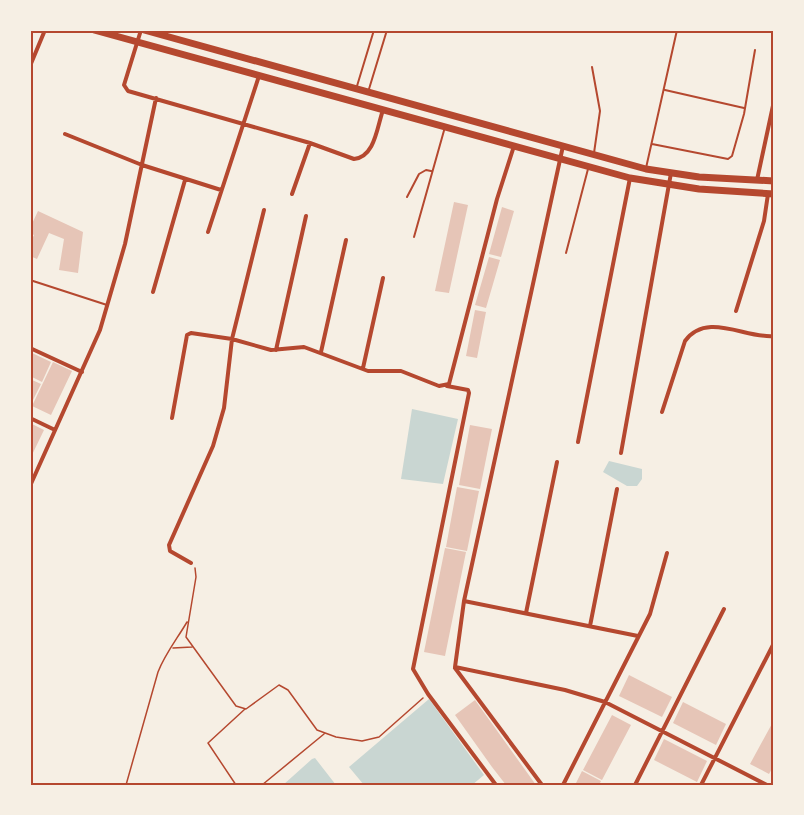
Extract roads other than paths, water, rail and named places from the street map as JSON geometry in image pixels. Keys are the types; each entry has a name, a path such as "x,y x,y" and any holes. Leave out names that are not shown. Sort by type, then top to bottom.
{"highway":[{"path":"94,30 630,178 670,185 771,194"},
{"path":"145,30 646,168 774,181"},
{"path":"397,114 400,101"},
{"path":"483,137 486,125"}],"street":[{"path":"30,66 45,30"},
{"path":"145,30 123,85 128,91 310,143 354,159 361,158 370,150 383,110"},
{"path":"208,232 242,124 260,76"},
{"path":"30,486 82,372 107,305 125,244 156,98"},
{"path":"757,181 774,101"},
{"path":"65,134 142,165 221,190"},
{"path":"292,194 310,143"},
{"path":"445,385 450,379 497,199 514,146"},
{"path":"542,785 455,668 464,601 563,146"},
{"path":"621,453 671,172"},
{"path":"578,442 630,178"},
{"path":"153,292 185,180"},
{"path":"736,311 771,194"},
{"path":"191,563 170,551 169,545 213,446 224,408 232,339 264,210"},
{"path":"276,350 306,216"},
{"path":"321,352 346,240"},
{"path":"363,368 383,278"},
{"path":"662,412 685,341 693,333 711,326 774,336"},
{"path":"172,418 187,334 232,339 276,350 299,346 374,371 401,371 439,386 445,385 468,390 470,393 413,664 414,673 428,694 496,785"},
{"path":"30,348 82,372"},
{"path":"30,418 55,430"},
{"path":"526,613 557,462"},
{"path":"590,626 617,489"},
{"path":"563,785 656,601 667,554"},
{"path":"464,601 638,636"},
{"path":"635,785 724,609"},
{"path":"701,785 772,651 774,643"},
{"path":"455,668 565,690 606,702 767,785"}],"lane":[{"path":"356,89 374,30"},
{"path":"368,92 387,30"},
{"path":"646,168 677,30"},
{"path":"652,144 728,159 735,153 755,50"},
{"path":"592,67 600,111 593,154"},
{"path":"664,89 744,108"},
{"path":"414,237 445,127"},
{"path":"566,253 589,166"},
{"path":"407,197 419,174 426,170 432,171"},
{"path":"30,280 107,305"}]}
